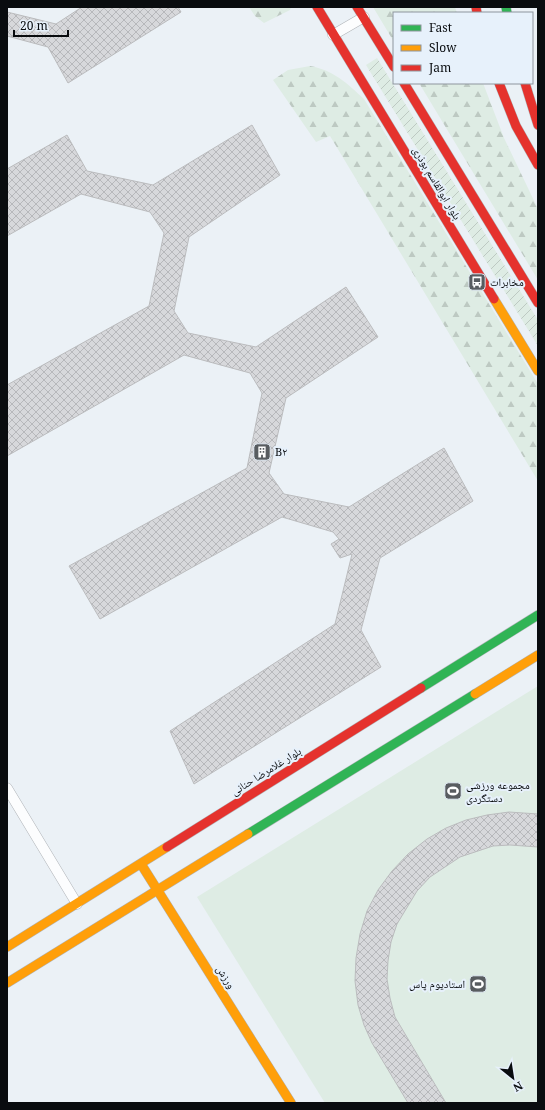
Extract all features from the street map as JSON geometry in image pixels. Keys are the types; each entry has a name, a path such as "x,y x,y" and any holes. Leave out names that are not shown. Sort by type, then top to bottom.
{"main road":[{"name":"بلوار ابوالقاسم بوذری","path":"317,7 538,371"},
{"path":"357,7 393,65"},
{"path":"405,84 538,303"},
{"path":"499,84 516,126 538,165"},
{"path":"525,84 538,125"},
{"name":"بلوار غلامرضا حنانی","path":"7,947 538,615"},
{"path":"7,984 538,655"},
{"name":"ورزش","path":"141,864 291,1103"}],"lane":[{"path":"333,35 364,17"},
{"path":"7,788 77,904"}],"green space":[{"path":"249,7 291,7 290,10 264,23 255,16"},
{"path":"373,7 455,7 457,12 393,12 393,40"},
{"path":"377,58 538,320 538,346 366,65"},
{"path":"310,66 333,74 364,99 538,384 538,481 330,136 316,142 273,80 288,70"},
{"path":"420,84 483,84 504,138 538,209 538,280"},
{"name":"مجموعه ورزشی دستگردی","path":"538,686 538,1103 325,1103 197,897"}],"building":[{"path":"82,7 178,7 181,12 68,83 48,47 7,36 7,12 56,24"},
{"name":"B۲","path":"252,125 280,175 189,237 174,311 188,333 256,347 346,287 378,337 286,398 269,473 284,494 349,507 444,448 473,501 380,558 361,630 381,667 194,784 170,731 335,624 352,554 340,558 331,544 339,539 333,532 282,517 100,619 69,566 247,468 262,393 250,373 184,355 7,456 7,385 149,306 164,233 150,212 81,194 7,236 7,169 67,135 87,171 153,185"},
{"path":"509,812 538,814 538,847 510,845 493,846 460,857 430,877 417,891 397,924 391,942 387,979 395,1017 446,1103 408,1103 372,1043 364,1025 358,1005 355,981 356,958 360,934 367,911 378,890 392,871 408,854 427,839 446,828 466,820"}],"traffic: fast":[{"path":"506,7 507,12"},
{"path":"421,688 538,615"},
{"path":"248,834 475,694"}],"traffic: slow":[{"path":"494,299 538,371"},
{"path":"475,694 538,655"},
{"path":"7,983 248,834"},
{"path":"7,947 167,847"},
{"path":"141,864 291,1103"}],"traffic: jam":[{"path":"317,7 494,299"},
{"path":"357,7 393,65"},
{"path":"476,7 477,12"},
{"path":"405,84 538,303"},
{"path":"499,84 516,126 538,165"},
{"path":"525,84 538,125"},
{"path":"167,847 421,688"}],"place":[{"name":"مخابرات","path":"477,282"},
{"name":"B۲","path":"262,452"},
{"name":"مجموعه ورزشی دستگردی","path":"453,791"},
{"name":"استادیوم پاس","path":"478,984"}]}
